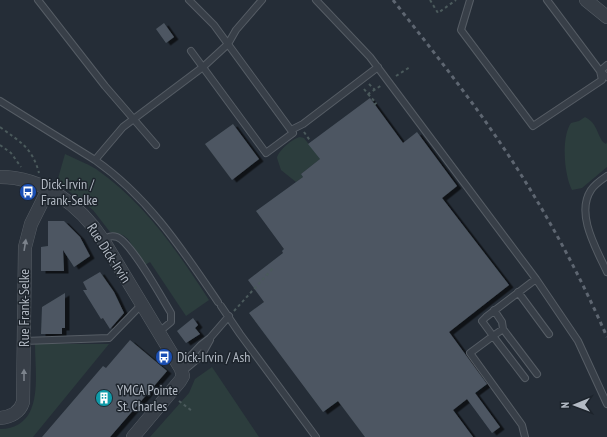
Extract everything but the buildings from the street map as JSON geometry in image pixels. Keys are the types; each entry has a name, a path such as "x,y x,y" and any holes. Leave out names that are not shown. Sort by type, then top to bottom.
{"street":[{"path":"586,0 607,17"},
{"name":"Rue Dick-Irvin","path":"0,177 28,181 48,190 74,206 88,220 103,240 181,370"},
{"name":"Rue Frank-Selke","path":"0,418 9,417 17,412 23,402 25,242 32,219 48,190"},
{"path":"133,437 178,385 182,379 181,370"}],"lane":[{"path":"38,0 133,120 156,145"},
{"path":"189,0 214,25 293,133 266,153 191,51"},
{"path":"95,160 114,136 203,66 228,44 236,30 262,0"},
{"path":"316,0 364,49 536,279 578,341 607,404"},
{"path":"470,0 461,30 533,126 602,80 600,71"},
{"path":"547,0 600,71 607,77"},
{"path":"600,71 607,64"},
{"path":"291,130 303,124 378,67"},
{"path":"0,101 95,160 128,186 154,213 179,244 228,316 316,437"},
{"path":"607,176 590,191 587,197 586,212 586,221 607,272"},
{"path":"103,240 111,236 116,236 128,245 171,313 171,322 159,332"},
{"path":"525,378 482,321 494,310 536,279"},
{"path":"518,292 549,334"},
{"path":"24,341 109,338 142,304"},
{"path":"494,310 502,322 503,328 536,374"},
{"path":"181,370 200,356 210,338 228,316"},
{"path":"503,328 470,353 522,425 525,437"}],"path":[{"path":"430,0 438,13 456,0"},
{"path":"393,78 410,67"},
{"path":"368,94 376,103 374,105"},
{"path":"0,127 24,145 35,158 39,174 48,190"},
{"path":"0,145 12,153 23,170"},
{"path":"228,316 274,267"},
{"path":"179,401 192,411"}],"shaded area":[{"path":"585,117 592,122 603,142 606,144 607,142 607,167 582,188 572,190 567,175 565,156 566,137 571,123 579,121"},
{"path":"300,137 304,138 320,159 301,174 303,177 296,182 281,170 277,158 286,145"},
{"path":"65,154 96,169 114,182 145,212 172,246 209,300 186,316 150,262 145,265 128,239 123,235 110,232 93,210 57,182"},
{"path":"35,344 109,344 33,437 0,437 0,429 14,426 24,420 31,410 36,384"},
{"path":"212,367 259,437 150,437 189,393 195,379"}],"railway":[{"path":"393,0 466,94 494,133 521,175 561,243 607,337"}],"place":[{"name":"Dick-Irvin / Frank-Selke","path":"28,192"},
{"name":"Dick-Irvin / Ash","path":"164,357"},
{"name":"YMCA Pointe St. Charles","path":"104,398"}]}
